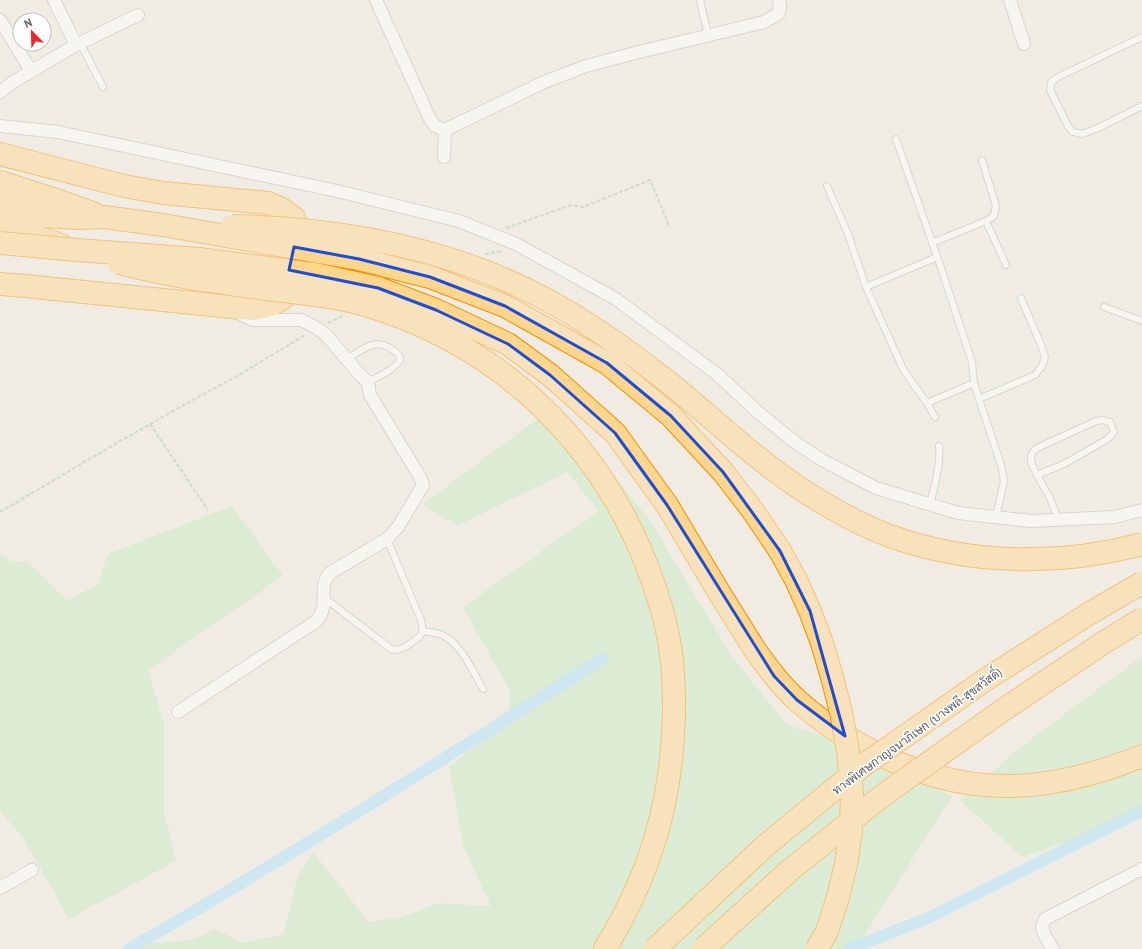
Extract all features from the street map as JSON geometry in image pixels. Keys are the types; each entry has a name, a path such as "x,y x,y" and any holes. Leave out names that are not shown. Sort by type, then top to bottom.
{"highway":[{"path":"0,154 124,186 163,193 268,203 282,209 294,218 297,227 285,296 280,301 268,306 252,309 0,284"},
{"path":"0,182 59,200 104,217"},
{"path":"0,204 31,214 44,216 79,218 104,217 163,225 359,259 430,277 505,306 607,363 671,416 723,472 753,511 780,551 796,580 810,611 822,643 832,677 841,712 848,751 852,793 851,831 846,864 838,898 827,932 817,949"},
{"path":"0,224 78,250 139,268 173,276 318,295 364,305 406,319 443,336 501,372 554,418 580,447 603,479 640,547 663,613 670,647 674,681 673,748 668,784 660,821 636,891 620,924 605,949"},
{"path":"163,225 265,227 319,231 364,238 412,248 458,262 505,279 547,300 586,323 626,350 669,383 758,457 795,484 854,520 889,536 924,546 957,553 989,558 1022,560 1085,556 1120,550 1142,544"},
{"path":"0,243 200,258 315,274 378,288 436,310 508,344 550,375 615,433 667,505 755,650 774,676 797,700 821,720 849,738 894,761 923,772 955,782 986,786 1016,786 1051,783 1081,777 1116,767 1142,756"},
{"name":"ทางพิเศษกาญจนาภิเษก (บางพลี-สุขสวัสดิ์)","path":"654,949 765,846 861,767 985,680 1090,613 1142,583"},
{"path":"703,949 789,871 882,796 1004,710 1106,641 1142,619"}],"street":[{"path":"54,0 78,44"},
{"path":"376,0 430,119 435,126 444,130 542,83 586,66 764,22 779,13 779,0"},
{"path":"1010,0 1024,44"},
{"path":"0,92 13,82 78,44 138,15"},
{"path":"0,20 31,71"},
{"path":"0,126 58,132 337,191 459,221 490,233 516,244 616,299 718,375 760,414 796,443 822,460 876,488 958,513 1031,521 1115,517 1142,510"},
{"path":"444,130 444,157"},
{"path":"178,712 315,622 321,614 324,604 323,597 325,579 330,573 387,539 398,527 423,485 420,477 370,395 368,382 361,376 327,336 317,328 300,320 252,320 224,306"},
{"path":"1053,949 1045,936 1042,927 1046,919 1142,869"},
{"path":"0,888 32,870"}],"lane":[{"path":"700,0 708,35"},
{"path":"1142,37 1058,77 1051,82 1050,90 1068,126 1073,132 1082,134 1098,128 1142,106"},
{"path":"78,44 104,87"},
{"path":"896,139 972,362 974,383 1001,465 1004,481 996,517"},
{"path":"932,243 986,221 994,216 996,206 982,160"},
{"path":"827,186 848,234 866,287 904,371 935,417"},
{"path":"986,221 1006,265"},
{"path":"866,287 937,257"},
{"path":"979,398 1035,376 1042,366 1045,357 1042,345 1021,298"},
{"path":"1104,307 1142,321"},
{"path":"347,359 376,344 386,345 398,353 400,360 398,364 382,375 368,382"},
{"path":"927,403 974,383"},
{"path":"1038,475 1064,464 1106,440 1114,432 1110,422 1103,420 1096,421 1033,451 1031,463 1050,498 1058,520"},
{"path":"930,505 940,454 939,446"},
{"path":"323,597 391,649 398,650 407,646 419,637 423,631 421,620 387,539"},
{"path":"423,631 441,634 460,649 483,689"}],"path":[{"path":"490,233 571,205 583,207 650,180 670,225"},
{"path":"0,512 150,424 239,375 317,328"},
{"path":"150,424 208,510"}],"highlighted area":[{"path":"294,247 359,259 430,277 505,306 607,363 671,416 723,472 780,551 810,611 845,736 797,700 774,676 667,505 615,433 550,375 508,344 436,310 378,288 289,270"}],"green space":[{"path":"547,412 615,477 651,522 733,658 786,724 847,744 952,796 856,949 142,949 152,943 193,940 215,929 243,943 283,934 298,877 313,852 369,922 403,917 438,903 491,906 463,846 449,767 510,717 510,691 463,607 598,511 567,472 457,526 423,504"},
{"path":"232,506 283,576 148,670 164,724 164,812 176,861 69,919 24,839 0,811 0,555 12,561 28,562 68,601 98,584 108,554"},
{"path":"1142,656 1142,808 1103,830 1022,857 960,800 1019,748"}],"waterway":[{"path":"129,949 308,843 602,659"},
{"path":"849,949 926,919 1142,811"}]}
